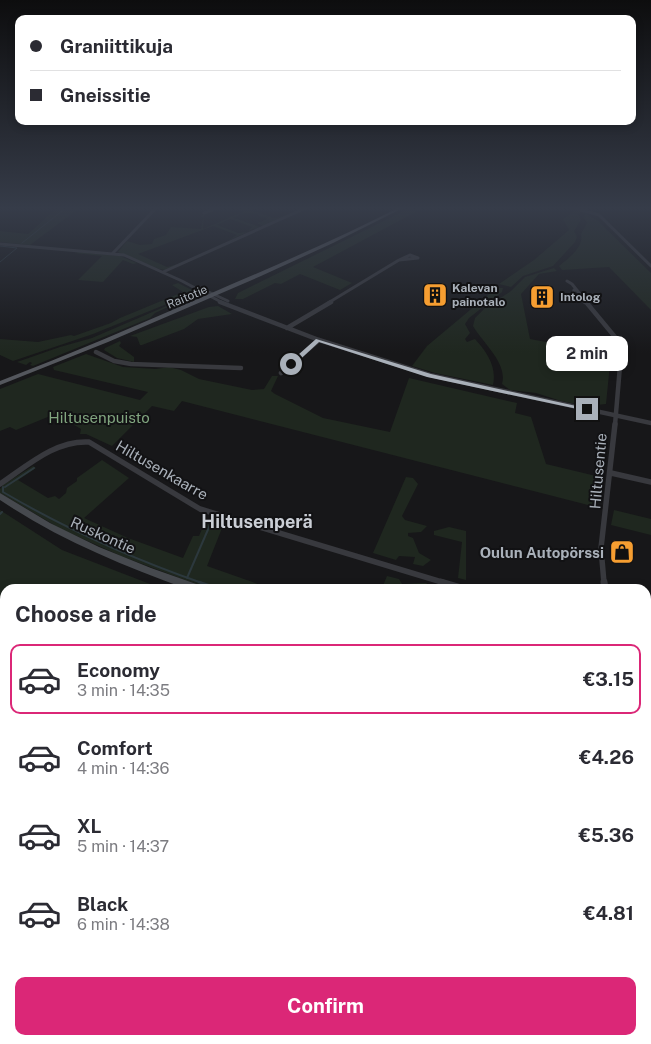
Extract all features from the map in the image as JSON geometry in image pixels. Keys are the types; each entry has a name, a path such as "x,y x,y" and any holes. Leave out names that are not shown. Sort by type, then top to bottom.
{"main road":[{"name":"Raitotie","path":"0,383 94,351 110,340 304,256"},
{"name":"Ruskontie","path":"0,496 61,533 118,559 186,584"}],"street":[{"path":"122,256 318,340 430,375 651,423"},
{"path":"162,272 198,256"},
{"path":"287,328 408,256"},
{"path":"399,260 418,258 415,256"},
{"path":"640,256 651,266"},
{"name":"Hiltusentie","path":"567,280 590,304 615,337 621,354 611,472 601,548 605,584"},
{"path":"182,281 214,296"},
{"path":"281,373 318,340"},
{"path":"94,351 114,361 131,364 241,368"},
{"name":"Hiltusenkaarre","path":"0,484 62,444 82,440 89,442 200,509 448,584"},
{"path":"611,472 651,482"}],"green space":[{"path":"99,256 120,256 137,263 133,264 123,260 103,282 78,280 102,256"},
{"path":"127,256 142,256 167,267 178,264 165,270"},
{"path":"313,256 334,256 313,267 352,283 340,290 300,274 281,284 275,283 243,299 235,299 238,293"},
{"path":"539,256 562,256 553,266 523,276 511,287 499,284"},
{"path":"571,256 633,256 651,273 651,310 609,267 562,270 559,266"},
{"path":"554,268 557,271 539,274 521,294 530,339 611,354 606,404 586,406 536,393 510,390 502,384 503,376 498,361 473,326 475,318 485,308 511,291 525,277"},
{"path":"178,283 202,295 179,299 93,334 13,361 0,355 0,339 38,342 74,336 111,323 183,292 172,285"},
{"path":"503,288 502,292 469,318 465,324 470,333 465,339 467,342 475,339 490,360 494,372 493,385 435,373 412,366 427,346 494,290"},
{"path":"181,301 155,313 150,318 33,366 30,365 32,363 30,362 26,365 17,362 92,338"},
{"path":"218,306 232,314 198,319 184,329 142,345 140,345 137,337 130,336 209,307"},
{"path":"120,341 119,346 134,357 134,362 117,358 104,350"},
{"name":"Hiltusenpuisto","path":"86,354 123,367 156,369 169,367 181,370 199,379 252,390 264,389 272,376 278,376 271,391 323,418 390,432 409,378 517,403 515,413 531,417 546,464 596,476 592,506 182,401 174,411 152,406 112,446 86,434 80,434 81,429 55,414 16,430 10,427 0,431 0,389 38,374 140,400 148,392 54,370 53,367"},
{"path":"102,460 129,478 84,518 128,538 183,558 193,536 199,536 205,522 201,519 202,516 224,523 207,566 258,584 197,584 185,580 121,556 61,529 0,493 3,485 33,466 36,468 18,480 48,498 55,496 59,499 66,493 67,488 77,481 77,478"},
{"path":"406,477 413,478 418,484 402,516 405,520 427,526 421,532 408,533 408,536 413,538 419,553 431,560 423,566 413,564 415,557 399,556 396,560 373,553"},
{"path":"0,510 62,550 150,584 0,584"},
{"path":"614,510 651,519 651,535 611,525"},
{"path":"449,527 466,531 466,580 458,578 462,542 434,535 434,531"},
{"path":"387,576 399,579 402,584 384,584"}],"waterway":[{"path":"0,262 8,256"},
{"path":"5,487 34,468"},
{"path":"3,487 3,492 75,531 187,577"},
{"path":"187,577 213,518"},
{"path":"187,577 202,583"}],"place":[{"name":"Kalevan painotalo","path":"435,295"},
{"name":"Intolog","path":"542,297"},
{"name":"Oulun Autopörssi","path":"622,552"}],"district":[{"name":"Hiltusenperä","path":"257,521"}],"route":[{"path":"291,364 318,340 430,375 587,409"}]}
